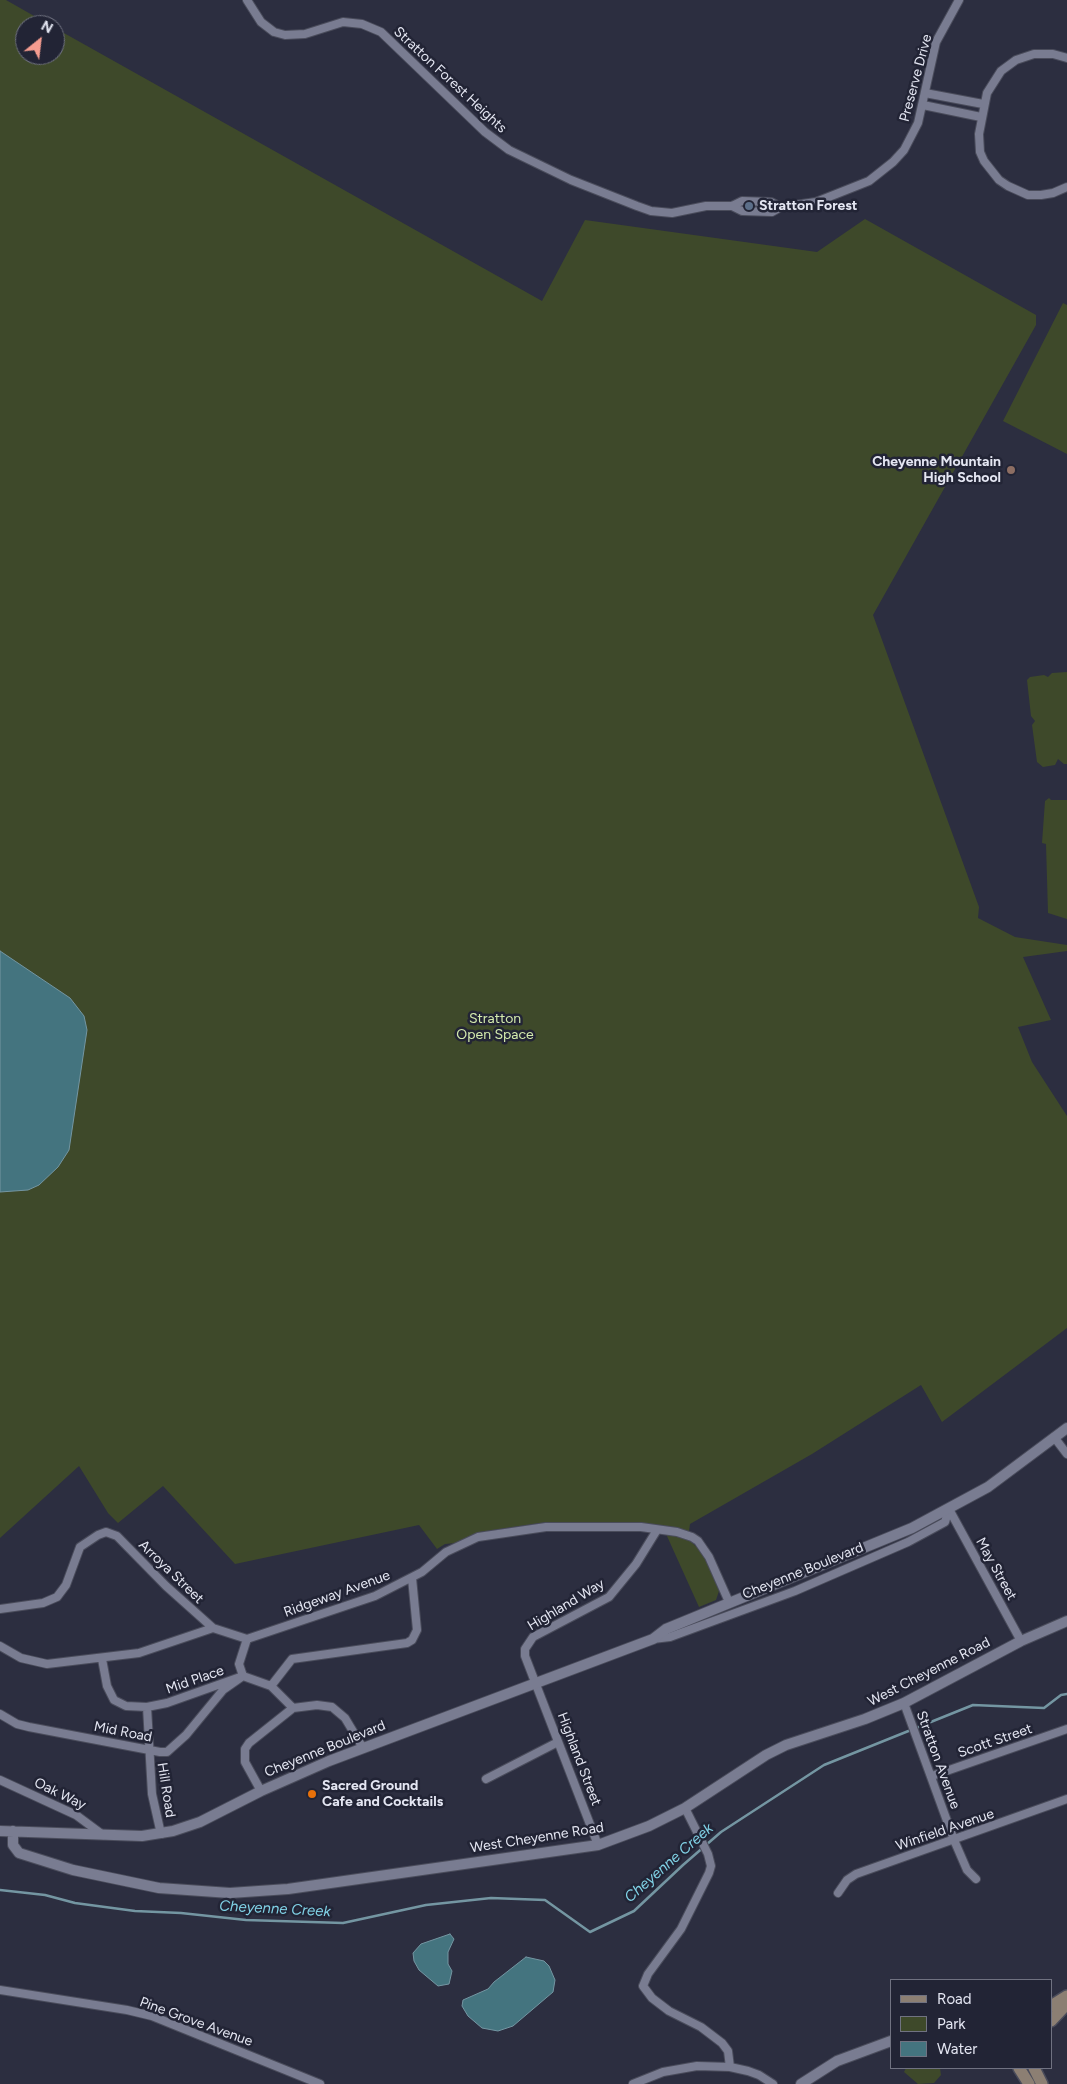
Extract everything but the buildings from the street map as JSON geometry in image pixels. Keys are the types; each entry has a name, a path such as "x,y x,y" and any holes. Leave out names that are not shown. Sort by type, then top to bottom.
{"main road":[{"path":"1052,2005 1067,1996"},
{"path":"1052,2021 1067,2004"},
{"path":"1020,2069 1029,2084"},
{"path":"1034,2069 1042,2084"}],"street":[{"name":"Stratton Forest Heights","path":"247,0 261,22 274,32 285,35 305,34 343,22 362,24 381,32 496,141 571,180 637,206 662,213 706,206 732,206 742,202 771,202 781,207 816,202"},
{"name":"Preserve Drive","path":"816,202 854,189 869,181 888,167 904,150 912,136 923,105 936,42 959,0"},
{"path":"1067,58 1043,53 1016,60 996,78 983,104 979,134 980,152 990,171 999,180 1018,192 1028,195 1053,194 1067,187"},
{"path":"925,92 983,104"},
{"path":"923,105 981,116"},
{"name":"Cheyenne Boulevard","path":"653,1639 666,1629 729,1602 904,1532 988,1487 1067,1428"},
{"path":"1054,1437 1067,1454"},
{"name":"Cheyenne Boulevard","path":"0,1831 105,1836 161,1834 200,1822 261,1791 364,1748 653,1639 670,1638 795,1591 908,1542 946,1522 949,1509"},
{"name":"May Street","path":"949,1509 1021,1641"},
{"name":"Ridgeway Avenue","path":"247,1639 375,1596 412,1578 446,1552 491,1534 546,1527 641,1527 684,1534 698,1541 709,1557 729,1602"},
{"name":"Highland Way","path":"537,1682 525,1656 528,1642 533,1637 609,1597 636,1564 657,1530"},
{"name":"Arroya Street","path":"0,1609 35,1605 57,1597 66,1586 80,1547 98,1534 106,1532 113,1533 212,1628"},
{"path":"271,1686 292,1659 407,1643 412,1640 417,1630 417,1621 412,1578"},
{"name":"West Cheyenne Road","path":"12,1831 13,1845 19,1853 73,1870 159,1888 230,1893 288,1889 598,1845 649,1826 685,1808 766,1754 786,1745 865,1719 904,1703 1021,1641 1067,1621"},
{"path":"0,1646 22,1658 39,1664 102,1659 139,1652 212,1628 247,1639"},
{"name":"Mid Place","path":"147,1707 211,1688 243,1676 240,1664 247,1639"},
{"path":"102,1659 107,1686 114,1700 126,1706 147,1707"},
{"path":"243,1676 271,1686 293,1708"},
{"name":"Mid Road","path":"0,1714 17,1724 29,1727 166,1752 186,1735 224,1690 243,1676"},
{"name":"Highland Street","path":"537,1682 598,1845"},
{"name":"Stratton Avenue","path":"904,1703 954,1840 967,1870 976,1879"},
{"path":"261,1791 245,1762 245,1749 249,1743 293,1708 317,1705 332,1707 345,1718 364,1748"},
{"name":"Hill Road","path":"147,1707 152,1794 161,1834"},
{"name":"Scott Street","path":"932,1776 1067,1729"},
{"path":"486,1779 558,1742"},
{"name":"Oak Way","path":"0,1780 76,1815 105,1836"},
{"name":"Winfield Avenue","path":"838,1893 847,1880 856,1874 1067,1799"},
{"path":"685,1808 707,1852 711,1866 706,1882 681,1929 648,1974 643,1986 652,1998 664,2007 701,2027 722,2044 728,2050 730,2067"},
{"name":"Pine Grove Avenue","path":"0,1990 127,2010 152,2016 320,2084"},
{"path":"801,2084 837,2061 890,2042"},
{"path":"633,2084 680,2068 730,2067 759,2075 773,2084"}],"green space":[{"name":"Stratton Open Space","path":"0,0 6,0 32,15 15,15 15,65 65,65 65,34 542,301 585,220 817,252 865,219 1036,315 1036,325 873,615 979,907 978,918 1015,937 1067,945 1067,951 1023,957 1051,1020 1018,1027 1032,1062 1067,1116 1067,1328 942,1422 921,1385 812,1454 690,1524 688,1539 703,1553 719,1591 716,1600 699,1607 662,1525 547,1522 480,1532 456,1543 445,1544 437,1549 419,1525 235,1564 163,1486 118,1523 108,1513 79,1466 0,1538"},
{"path":"1063,303 1067,305 1067,454 1003,421"},
{"path":"1067,672 1067,764 1058,759 1055,765 1043,767 1037,762 1032,725 1035,721 1031,716 1027,680 1030,677 1044,675 1048,677 1052,673"},
{"path":"1049,798 1051,800 1067,800 1067,919 1048,913 1046,844 1042,843 1045,801"},
{"path":"906,2069 940,2069 941,2075 934,2083 918,2084 904,2072"}],"water":[{"path":"0,951 70,998 84,1016 87,1030 69,1150 58,1167 39,1185 28,1190 0,1192"},
{"path":"450,1934 454,1939 448,1952 448,1964 452,1971 449,1984 438,1986 419,1970 414,1961 413,1953 421,1944"},
{"path":"526,1957 544,1961 549,1966 555,1980 553,1992 513,2026 498,2031 482,2028 468,2016 462,2006 463,2000 488,1989"}],"waterway":[{"name":"Cheyenne Creek","path":"0,1890 45,1895 75,1903 135,1911 181,1913 246,1920 343,1923 426,1905 491,1898 545,1900 590,1932 634,1911 721,1832 824,1765 973,1705 1044,1708 1061,1695 1067,1694"}],"place":[{"name":"Stratton Forest","path":"749,206"},
{"name":"Cheyenne Mountain High School","path":"1011,470"},
{"name":"Sacred Ground Cafe and Cocktails","path":"312,1794"}]}
